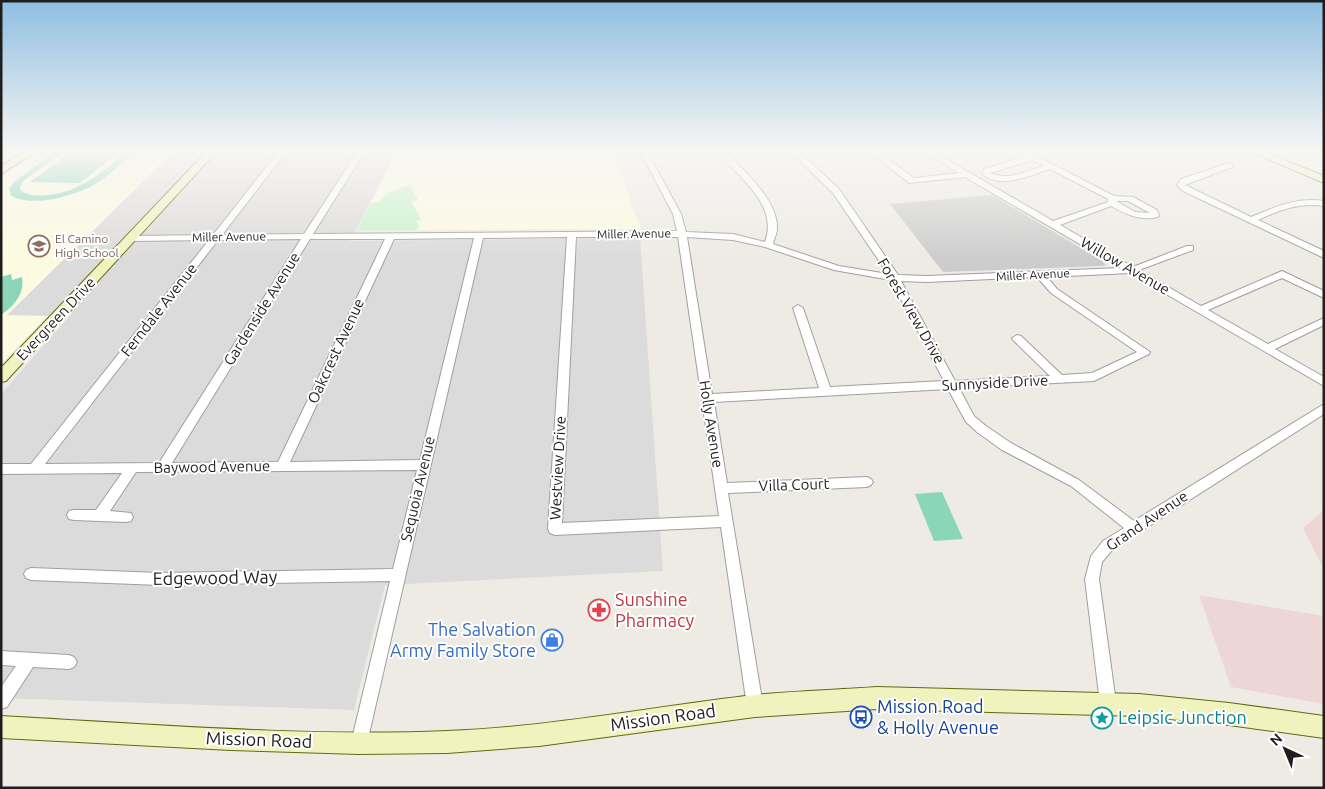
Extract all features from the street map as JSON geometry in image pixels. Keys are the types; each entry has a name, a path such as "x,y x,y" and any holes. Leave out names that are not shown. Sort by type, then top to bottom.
{"street":[{"name":"Evergreen Drive","path":"1,377 177,188"},
{"name":"Ferndale Avenue","path":"34,469 254,188"},
{"name":"Gardenside Avenue","path":"163,467 338,188"},
{"name":"Holly Avenue","path":"663,188 677,214 682,234 755,706"},
{"path":"754,188 767,202 772,218 773,230 768,245"},
{"name":"Forest View Drive","path":"833,188 895,278 954,385 970,419 982,431 998,442 1075,483 1133,528"},
{"name":"Willow Avenue","path":"991,188 1324,382"},
{"path":"1053,224 1112,200 1090,188"},
{"path":"1185,188 1324,255"},
{"path":"1251,220 1296,202 1324,204"},
{"name":"Miller Avenue","path":"130,238 682,234 733,237 768,245 837,268 895,278 927,280 1132,270"},
{"name":"Sequoia Avenue","path":"359,743 479,235"},
{"name":"Westview Drive","path":"572,235 555,529 726,521"},
{"name":"Oakcrest Avenue","path":"282,466 391,236"},
{"path":"1132,270 1190,248"},
{"name":"Sunnyside Drive","path":"707,398 1094,377 1145,352 1054,292 1040,274"},
{"path":"1200,310 1282,274 1324,295"},
{"path":"798,308 826,391"},
{"path":"1267,349 1324,321"},
{"path":"1017,338 1061,380"},
{"name":"Grand Avenue","path":"1108,703 1092,579 1096,560 1101,552 1133,528 1324,408"},
{"name":"Baywood Avenue","path":"1,469 424,465"},
{"path":"99,516 132,468"},
{"name":"Villa Court","path":"721,488 868,482"},
{"path":"74,516 126,517"},
{"name":"Edgewood Way","path":"31,574 160,580 399,575"},
{"path":"1,658 69,662"},
{"path":"1,701 30,659"},
{"name":"Mission Road","path":"1,727 151,736 359,743 446,742 539,735 755,706 872,698 1108,703 1229,714 1324,727"}],"shaded area":[{"name":"El Camino High School","path":"1,188 137,188 7,315 47,316 1,364"},
{"path":"137,188 378,188 350,241 640,238 663,571 385,585 354,710 1,698 1,394 74,311 47,316 6,316"},
{"path":"378,188 626,188 641,229 357,230"},
{"path":"992,195 1101,260 1106,265 943,272 890,204"},
{"path":"1324,510 1324,570 1303,528"},
{"path":"1199,595 1324,616 1324,704 1231,687"}],"green space":[{"path":"20,188 24,193 41,196 75,188 89,188 67,196 42,201 19,199 11,195 9,189"},
{"path":"402,188 411,188 418,200 411,201 421,220 416,221 419,226 417,230 357,230 371,203 379,202 388,193"},
{"path":"11,274 12,280 22,277 22,289 14,304 1,315 1,277"},
{"path":"942,492 963,539 934,541 915,494"}],"place":[{"name":"El Camino High School","path":"39,246"},
{"name":"Sunshine Pharmacy","path":"599,610"},
{"name":"The Salvation Army Family Store","path":"552,640"},
{"name":"Mission Road & Holly Avenue","path":"861,717"},
{"name":"Leipsic Junction","path":"1102,718"}]}
